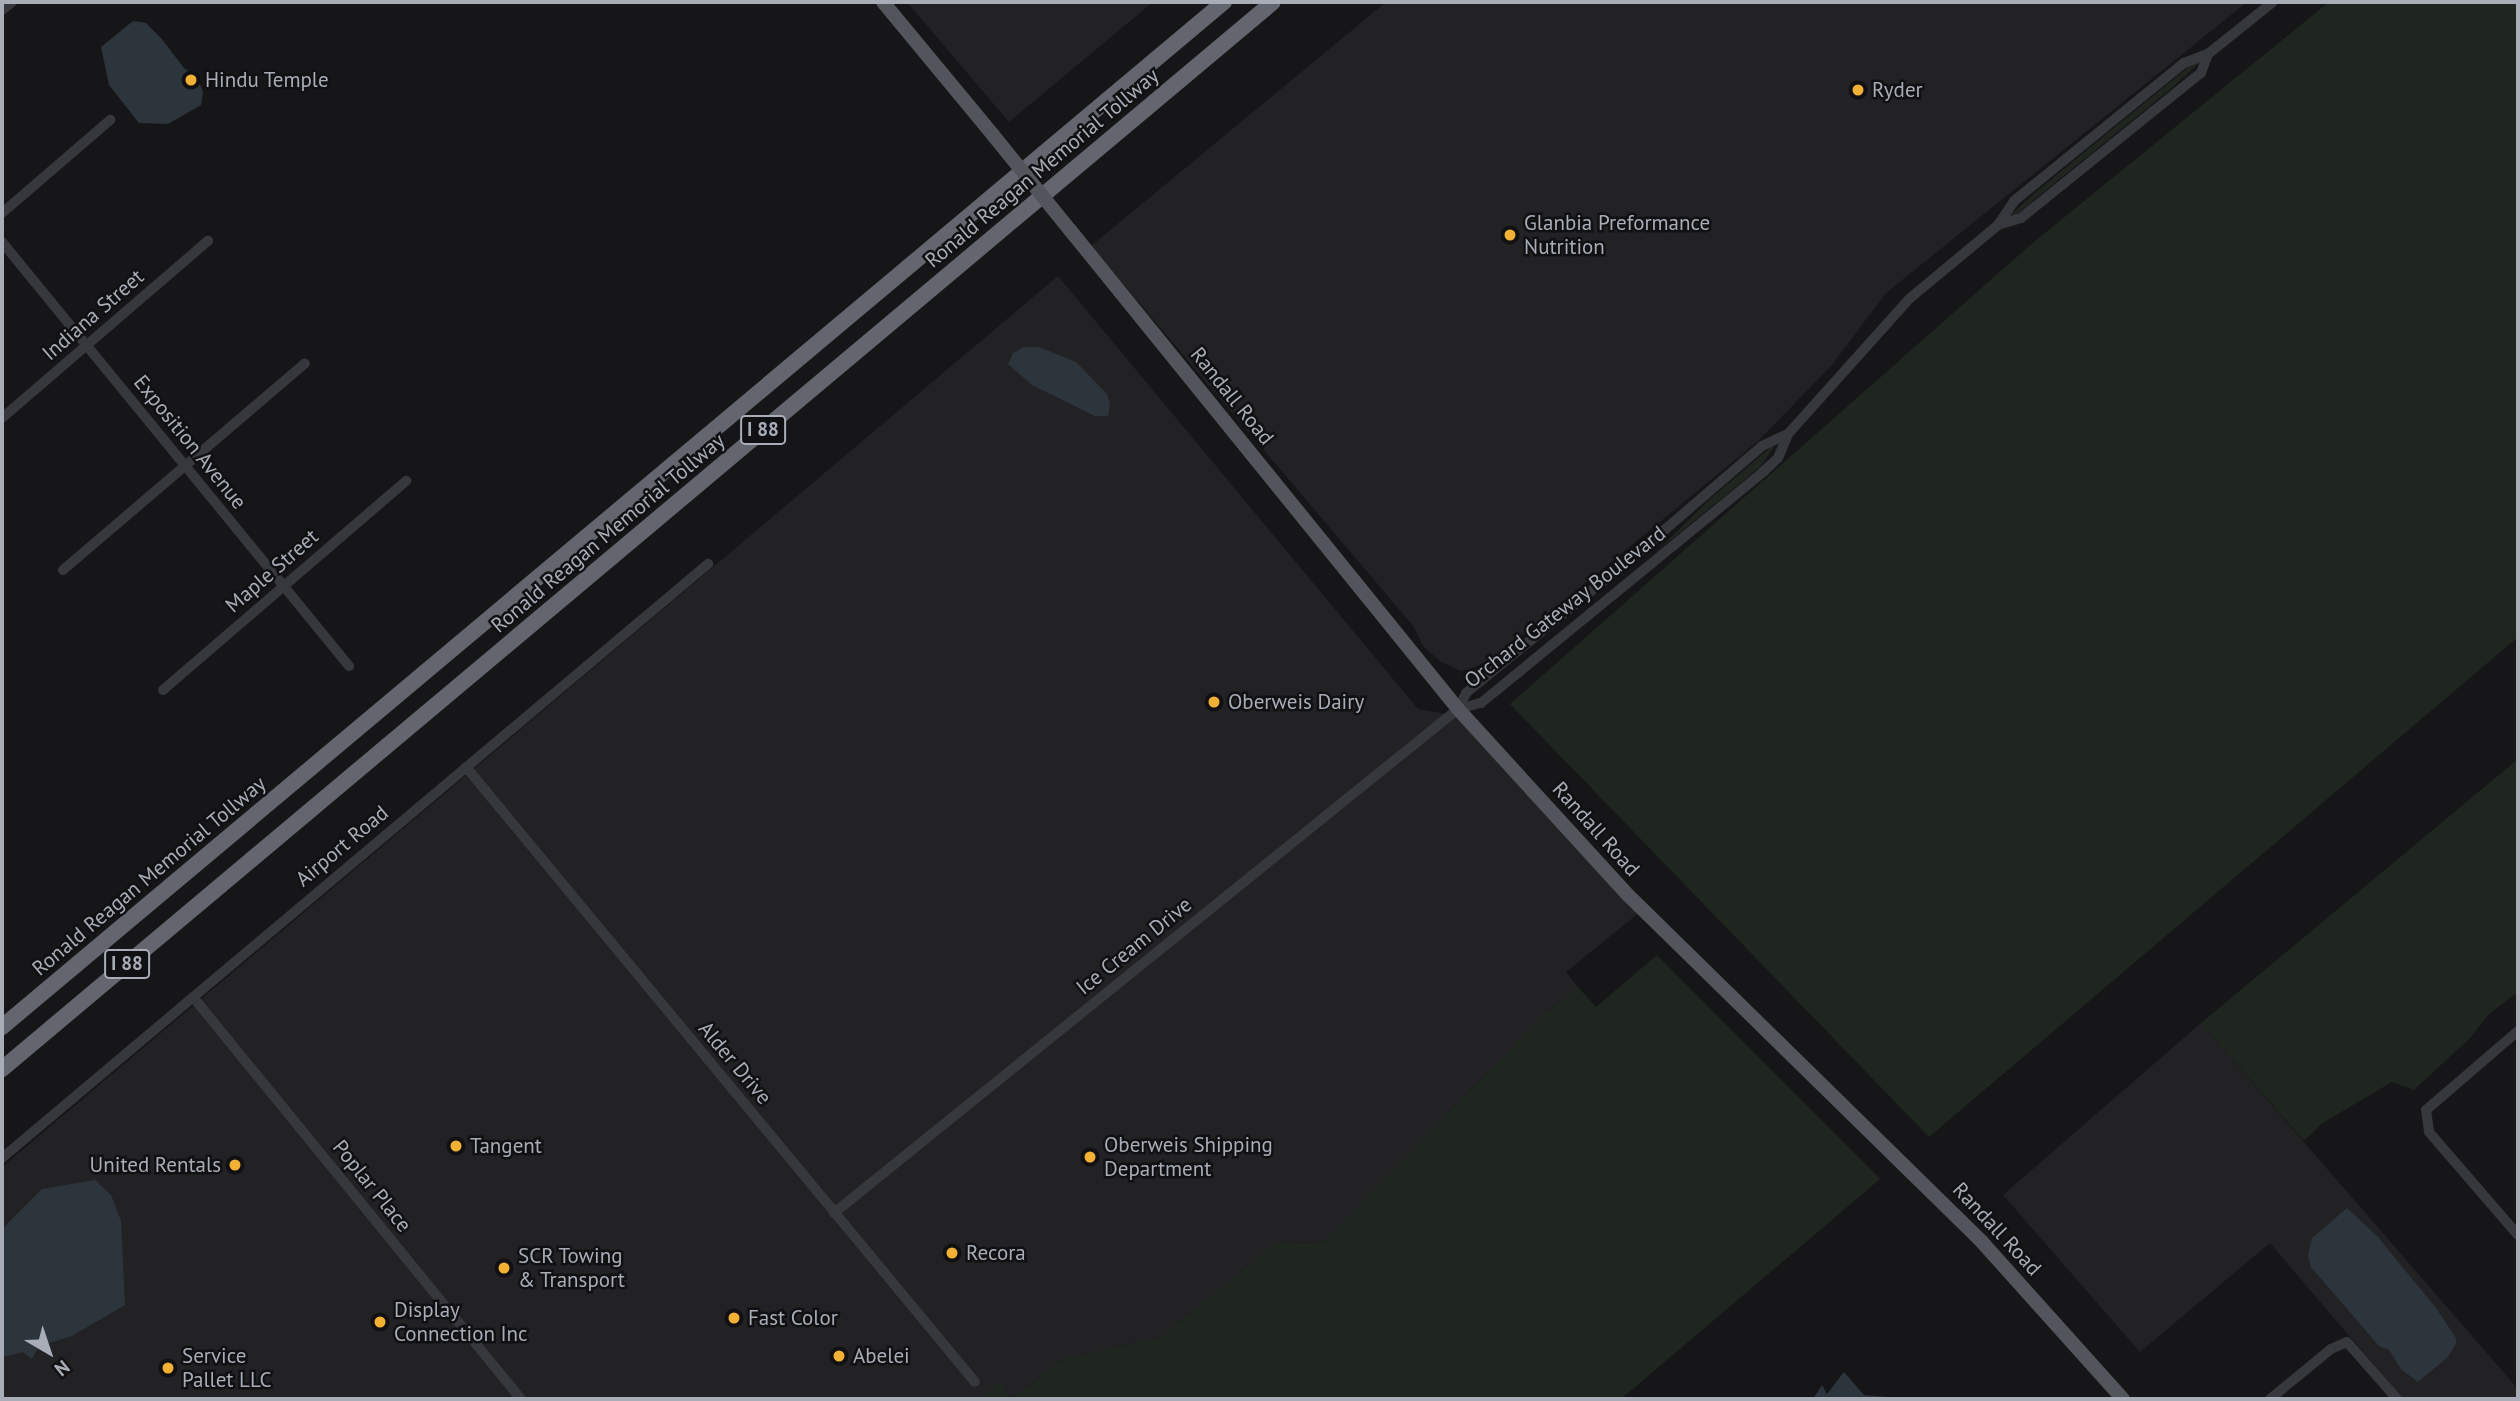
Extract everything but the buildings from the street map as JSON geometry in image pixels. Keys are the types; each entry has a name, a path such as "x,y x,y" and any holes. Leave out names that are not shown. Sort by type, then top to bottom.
{"highway":[{"name":"Ronald Reagan Memorial Tollway","path":"2,1027 1224,2"},
{"name":"Ronald Reagan Memorial Tollway","path":"2,1069 1273,2"}],"main road":[{"name":"Randall Road","path":"883,2 1458,709 1629,897 1982,1242 2123,1399"}],"street":[{"path":"2,10 12,2"},
{"name":"Orchard Gateway Boulevard","path":"1458,709 1481,703 1741,491 1778,458 1788,434 1909,299 1998,225 2014,201 2184,63 2208,54 2273,2"},
{"name":"Orchard Gateway Boulevard","path":"1998,225 2021,218 2201,73 2208,54"},
{"path":"2,213 110,120"},
{"name":"Indiana Street","path":"2,418 208,241"},
{"name":"Exposition Avenue","path":"2,242 349,666"},
{"path":"63,570 305,363"},
{"name":"Orchard Gateway Boulevard","path":"1458,709 1466,693 1640,551 1718,482 1762,446 1788,434"},
{"name":"Maple Street","path":"163,690 406,481"},
{"name":"Airport Road","path":"2,1158 708,564"},
{"name":"Ice Cream Drive","path":"834,1213 1458,709"},
{"name":"Alder Drive","path":"466,767 975,1382"},
{"name":"Poplar Place","path":"193,997 521,1399"},
{"path":"2518,1031 2426,1110 2426,1125 2518,1235"},
{"path":"2270,1399 2331,1349 2347,1342 2397,1399"}],"shaded area":[{"path":"907,2 1153,2 1009,122"},
{"path":"1386,2 2247,2 1886,293 1832,365 1757,442 1499,654 1461,671 1441,662 1423,646 1414,627 1091,246"},
{"path":"2329,2 2518,2 2518,637 1929,1137 1510,704 2029,246"},
{"path":"133,21 146,23 161,38 184,68 197,77 203,92 201,105 168,124 139,123 109,85 101,47"},
{"path":"2198,59 2200,62 2173,87 2008,221 2006,219 2037,191"},
{"path":"1058,276 1418,709 1457,716 1640,912 1566,972 1578,987 1541,1017 1323,1243 1277,1242 1161,1337 1062,1359 1013,1399 1000,1383 980,1399 2,1399 2,1167"},
{"path":"1024,347 1039,347 1076,362 1107,394 1110,404 1108,416 1095,416 1032,385 1008,364 1013,353"},
{"path":"1778,441 1760,467 1655,553 1710,499"},
{"path":"2518,759 2518,992 2489,1014 2470,1038 2414,1090 2392,1082 2321,1124 2304,1141 2201,1023"},
{"path":"1657,955 1880,1179 1621,1399 1013,1399 1062,1359 1161,1337 1277,1242 1323,1243 1541,1017 1578,987 1596,1007"},
{"path":"2201,1023 2518,1389 2518,1399 2403,1399 2270,1243 2140,1352 2003,1195"},
{"path":"95,1180 111,1195 121,1221 125,1305 72,1336 39,1346 32,1359 23,1352 2,1357 2,1229 42,1189"},
{"path":"2347,1208 2377,1236 2436,1308 2456,1338 2456,1344 2447,1358 2418,1382 2401,1369 2389,1350 2379,1346 2311,1267 2308,1255 2312,1238"},
{"path":"1844,1372 1864,1395 1887,1397 1813,1399 1822,1385 1827,1394"},
{"path":"1000,1382 1012,1399 980,1399"}],"place":[{"name":"Hindu Temple","path":"191,80"},
{"name":"Ryder","path":"1858,90"},
{"name":"Glanbia Preformance Nutrition","path":"1510,235"},
{"name":"Oberweis Dairy","path":"1214,702"},
{"name":"Tangent","path":"456,1146"},
{"name":"Oberweis Shipping Department","path":"1090,1157"},
{"name":"United Rentals","path":"235,1165"},
{"name":"Recora","path":"952,1253"},
{"name":"SCR Towing & Transport","path":"504,1268"},
{"name":"Fast Color","path":"734,1318"},
{"name":"Display Connection Inc","path":"380,1322"},
{"name":"Abelei","path":"839,1356"},
{"name":"Service Pallet LLC","path":"168,1368"}]}
